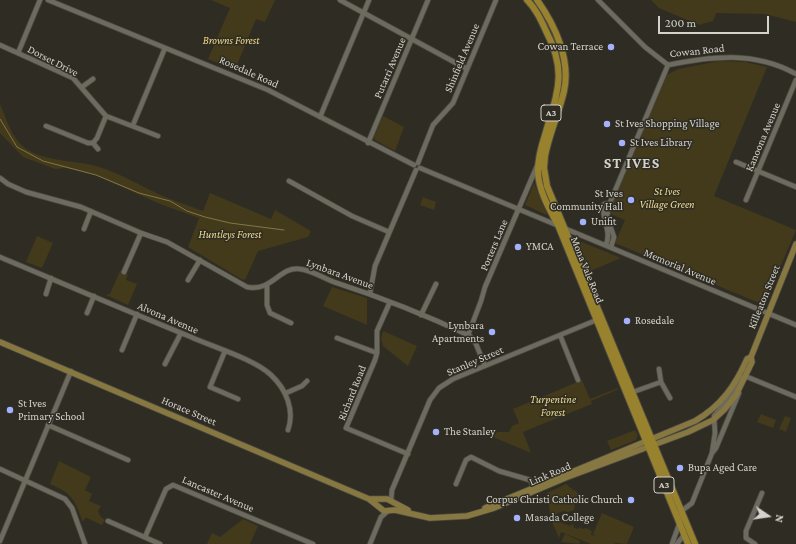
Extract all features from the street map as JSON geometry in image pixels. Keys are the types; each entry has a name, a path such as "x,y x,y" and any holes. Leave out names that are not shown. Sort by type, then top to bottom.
{"highway":[{"name":"Mona Vale Road","path":"527,0 538,14 556,55 559,67 558,90 540,150 538,163 541,188 599,319 650,443 682,511 695,544"},
{"name":"Mona Vale Road","path":"537,0 558,41 565,61 564,90 546,151 544,168 548,186 599,319 633,392 679,524 688,544"}],"main road":[{"name":"Killeaton Street","path":"710,411 727,394 752,362 751,357 796,244"},
{"name":"Horace Street","path":"0,342 369,499 380,507"},
{"name":"Killeaton Street","path":"713,420 733,400 743,375"},
{"name":"Link Road","path":"380,507 389,511 402,512 423,518 439,519 482,512 650,443 695,421 710,411"},
{"name":"Link Road","path":"388,500 404,508 422,514 459,514 486,508 534,487 650,443 688,432 713,420"},
{"name":"Horace Street","path":"369,499 388,500"},
{"path":"388,500 389,511"},
{"path":"380,507 388,500"}],"street":[{"path":"18,53 40,0"},
{"name":"Rosedale Road","path":"48,0 57,2 268,90 368,143 417,166 519,210 558,225"},
{"path":"340,0 467,69"},
{"path":"320,117 369,0"},
{"name":"Putarri Avenue","path":"368,143 428,0"},
{"name":"Shinfield Avenue","path":"370,293 375,266 433,125 453,103 496,0"},
{"name":"Cowan Road","path":"598,0 645,47 668,65 712,57 735,57 763,60 783,67 796,74"},
{"name":"Dorset Drive","path":"0,45 73,78 106,116"},
{"path":"133,125 165,48"},
{"path":"608,246 609,235 604,219 608,206 668,65"},
{"path":"82,87 93,79"},
{"name":"Kanoona Avenue","path":"746,200 796,80"},
{"path":"46,126 88,143 93,142 97,138 106,116 133,125 158,136"},
{"path":"93,142 98,149"},
{"path":"736,162 796,187"},
{"name":"Porters Lane","path":"468,335 482,301 485,287 538,163"},
{"path":"0,178 5,183 26,192 91,211 141,233 167,242 247,287 256,288 267,285 267,305 270,313 291,323"},
{"path":"289,181 352,216 389,232"},
{"path":"84,229 91,211"},
{"name":"Memorial Avenue","path":"558,225 796,325"},
{"path":"124,272 141,233"},
{"name":"Alvona Avenue","path":"0,257 137,314 266,371 279,383 286,393 290,410 290,423 288,430"},
{"path":"188,280 200,260"},
{"name":"Lynbara Avenue","path":"267,285 286,271 299,268 370,293 468,335"},
{"path":"46,294 51,278"},
{"path":"421,315 436,284"},
{"path":"87,313 94,296"},
{"name":"Richard Road","path":"390,302 377,331 377,353 346,428 408,454"},
{"path":"122,350 137,314"},
{"name":"Stanley Street","path":"388,500 436,391 453,379 599,319"},
{"path":"165,364 181,333"},
{"path":"468,335 474,341 485,366"},
{"path":"560,335 578,380"},
{"path":"338,338 377,353"},
{"path":"225,352 210,387 238,399"},
{"path":"659,369 661,382 670,398"},
{"path":"0,541 71,371"},
{"path":"743,375 796,397"},
{"name":"Killeaton Street","path":"712,453 716,448 743,375"},
{"path":"286,393 302,386 307,381"},
{"path":"633,392 661,382"},
{"name":"Killeaton Street","path":"672,544 679,524 679,513 689,507 692,503 712,453 715,433 713,420"},
{"path":"48,425 128,460"},
{"path":"456,484 466,460 471,457 498,471 530,480 534,487"},
{"path":"0,469 65,499 72,508 85,544"},
{"name":"Lancaster Avenue","path":"145,537 166,489 173,485 313,544"},
{"path":"755,544 746,538 746,531 762,493"},
{"path":"370,544 381,517 380,507"},
{"path":"381,517 389,511"},
{"path":"108,521 160,544"},
{"path":"677,544 684,535"}],"green space":[{"name":"Browns Forest","path":"211,0 275,0 265,22 256,19 235,70 208,59 230,8"},
{"path":"651,0 796,0 796,22 765,14 716,13 713,21 699,25 659,8"},
{"name":"St Ives Village Green","path":"719,61 745,62 767,67 714,196 796,230 764,305 615,243 625,220 608,213 667,75 678,69"},
{"name":"Huntleys Forest","path":"0,104 18,141 22,146 36,154 53,159 87,164 105,169 123,176 165,197 203,211 210,193 271,219 275,210 311,231 308,237 258,251 245,280 241,279 188,247 199,218 160,204 93,174 65,168 55,169 23,157 0,133"},
{"path":"383,116 404,127 395,151 375,140 374,137"},
{"path":"534,183 547,214 547,215 525,205"},
{"path":"423,197 436,202 434,210 420,205"},
{"path":"37,236 53,243 42,268 26,262"},
{"path":"577,240 621,258 588,272 575,241"},
{"path":"120,271 128,274 126,280 137,284 128,305 106,295 110,294"},
{"path":"332,287 367,298 367,325 323,306"},
{"path":"383,331 417,346 408,366 383,346 381,338"},
{"name":"Turpentine Forest","path":"582,380 590,399 618,388 619,389 591,401 592,404 523,432 531,453 493,437 497,432 509,432 512,426 519,423 513,409"},
{"path":"761,414 776,420 773,428 757,422"},
{"path":"785,416 791,418 786,432 779,429"},
{"path":"635,430 638,435 636,440 611,450 607,441"},
{"path":"59,461 91,477 85,490 92,494 89,501 101,506 98,511 100,516 105,520 102,525 87,518 85,518 83,522 72,498 64,491 50,484"},
{"path":"566,484 578,494 573,503 575,505 574,510 568,512 563,511 556,514 557,521 570,526 572,524 574,525 573,527 578,529 580,527 582,529 586,528 592,531 591,535 596,536 593,534 602,513 634,527 627,544 591,544 561,532 559,538 551,520 547,493"},
{"path":"243,519 258,526 250,544 207,544 212,533 220,537"},
{"path":"565,534 580,541 579,544 561,542"}],"waterway":[{"path":"0,119 17,147 43,161 96,175 139,193 170,201 187,211 205,217 230,223 284,230"}],"place":[{"name":"Cowan Terrace","path":"611,47"},
{"name":"St Ives Shopping Village","path":"607,124"},
{"name":"St Ives Library","path":"622,143"},
{"name":"St Ives Community Hall","path":"631,200"},
{"name":"Unifit","path":"583,222"},
{"name":"YMCA","path":"518,247"},
{"name":"Rosedale","path":"627,321"},
{"name":"Lynbara Apartments","path":"492,332"},
{"name":"St Ives Primary School","path":"10,410"},
{"name":"The Stanley","path":"436,432"},
{"name":"Bupa Aged Care","path":"680,468"},
{"name":"Corpus Christi Catholic Church","path":"631,500"},
{"name":"Masada College","path":"517,518"}],"district":[{"name":"ST IVES","path":"632,163"}]}
